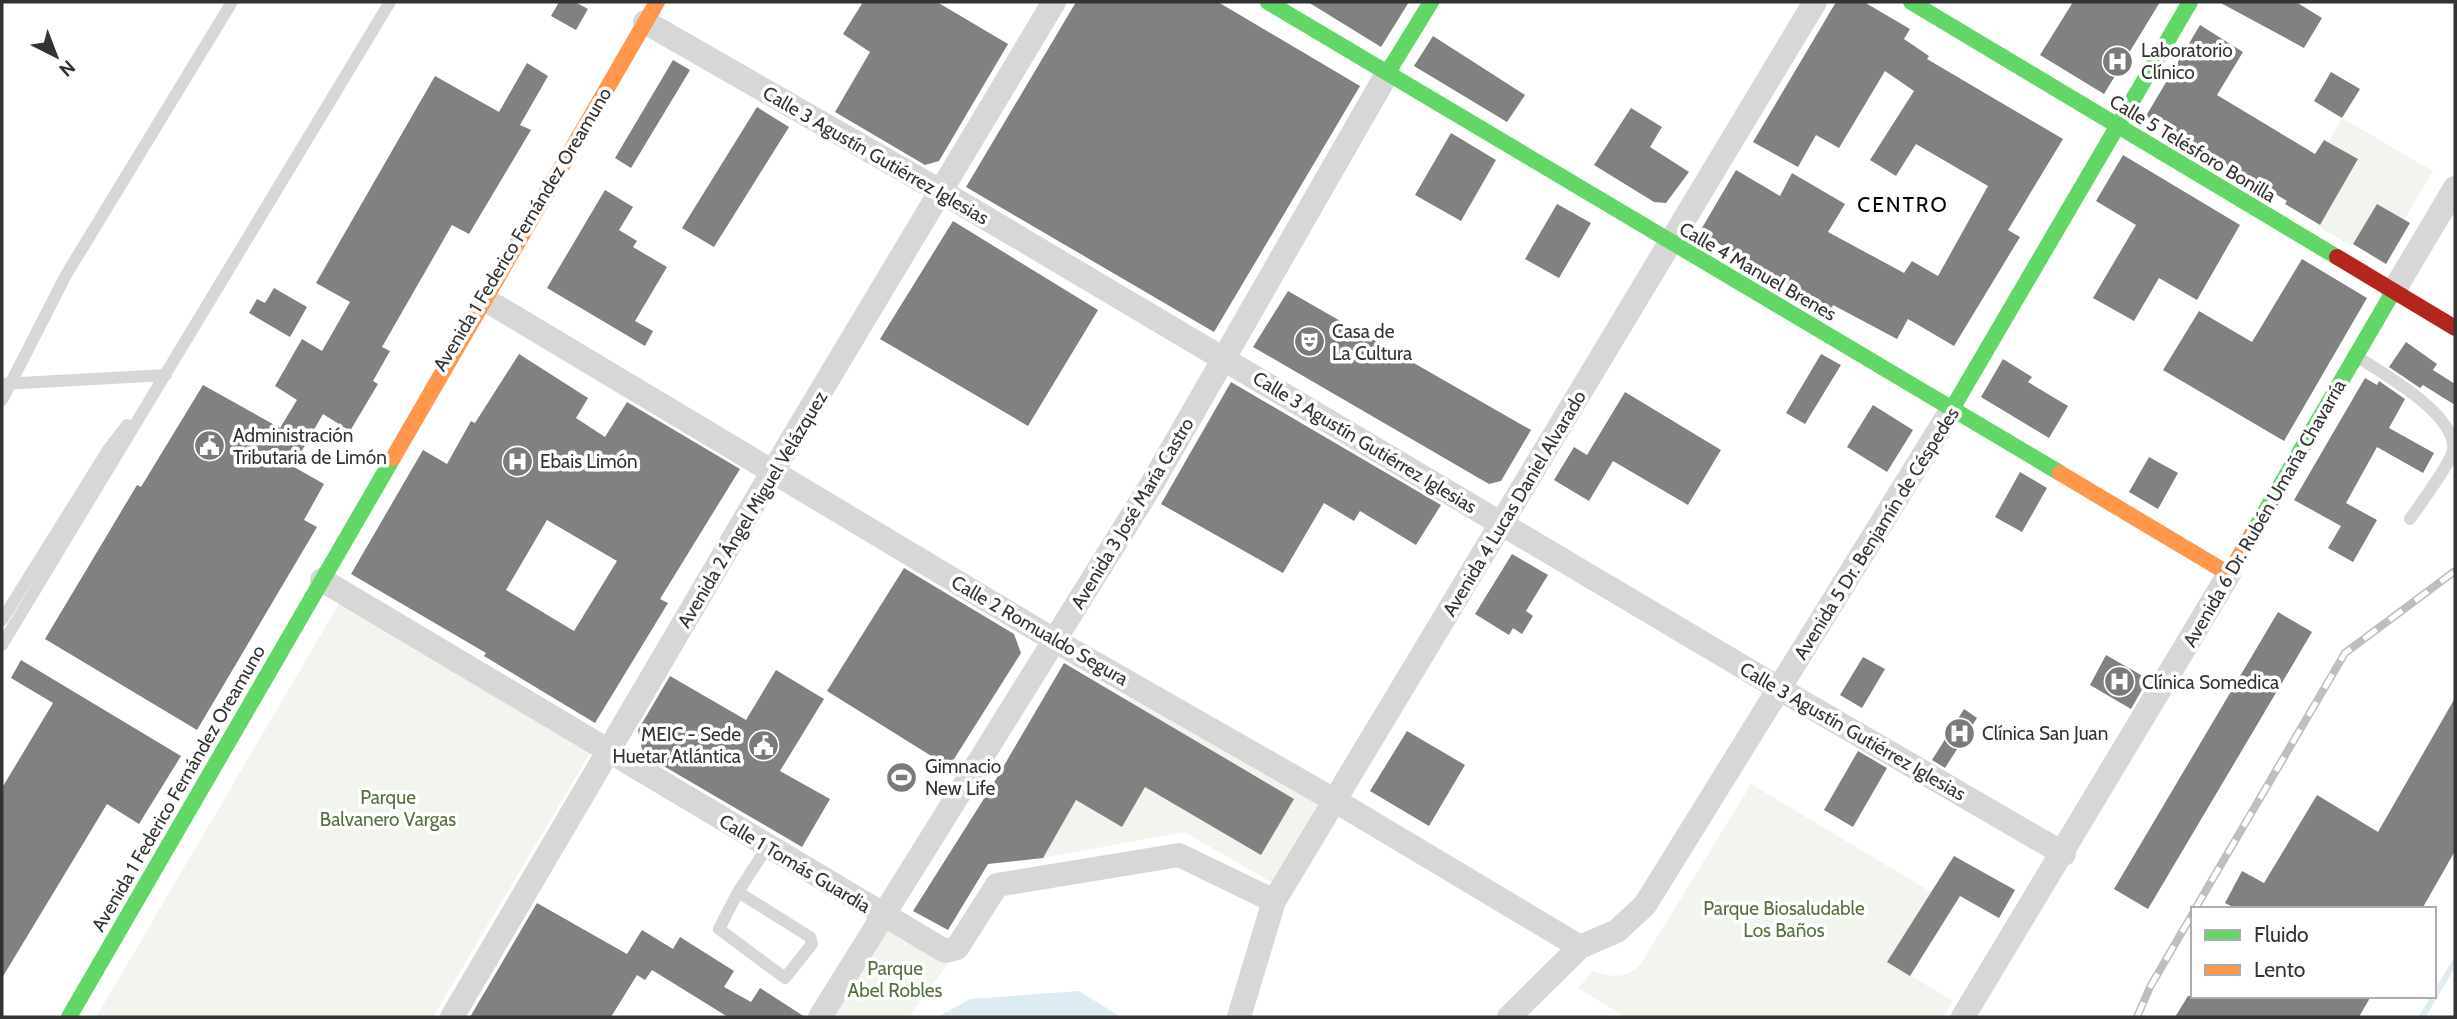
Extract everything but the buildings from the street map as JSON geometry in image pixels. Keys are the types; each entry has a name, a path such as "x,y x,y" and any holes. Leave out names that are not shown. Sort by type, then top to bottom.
{"main road":[{"name":"Calle 4 Manuel Brenes","path":"1268,2 2229,575"},
{"name":"Avenida 3 José María Castro","path":"1388,72 1431,2"},
{"name":"Calle 5 Telésforo Bonilla","path":"1911,2 2455,328"},
{"name":"Avenida 5 Dr. Benjamín de Céspedes","path":"1952,409 2115,126 2190,2"},
{"name":"Avenida 1 Federico Fernández Oreamuno","path":"69,1017 323,580 498,307 659,26"},
{"name":"Avenida 6 Dr. Rubén Umaña Chavarría","path":"2229,575 2393,292"},
{"name":"Avenida 1 Federico Fernández Oreamuno","path":"323,580 472,355"}],"street":[{"name":"Avenida 2 Ángel Miguel Velázquez","path":"452,1017 773,471 1054,2"},
{"name":"Avenida 4 Lucas Daniel Alvarado","path":"1239,1017 1274,901 1815,2"},
{"name":"Calle 3 Agustín Gutiérrez Iglesias","path":"659,26 1780,690 2064,854"},
{"name":"Avenida 3 José María Castro","path":"820,1017 1153,482 1388,72"},
{"name":"Avenida 6 Dr. Rubén Umaña Chavarría","path":"2393,292 2455,188"},
{"name":"Calle 2 Romualdo Segura","path":"498,307 1054,640 1334,800 1580,947"},
{"name":"Avenida 5 Dr. Benjamín de Céspedes","path":"1509,1017 1580,947 1617,931 1645,905 1952,409"},
{"name":"Avenida 6 Dr. Rubén Umaña Chavarría","path":"1963,1017 2064,854 2229,575"},
{"name":"Calle 1 Tomás Guardia","path":"323,580 945,951 957,948 997,885 1179,855 1274,901"}],"lane":[{"path":"2,400 5,385 66,275 232,2"},
{"path":"2,645 390,2"},
{"path":"2356,356 2429,405 2453,437 2453,452 2410,519"},
{"path":"5,385 166,375"},
{"path":"2,620 108,450 166,375"},
{"path":"738,892 810,937 812,944 785,978 719,929 738,892 768,846"}],"green space":[{"path":"2342,118 2433,171 2404,220 2377,204 2352,246 2319,227 2358,160 2328,142"},
{"name":"Parque Balvanero Vargas","path":"340,602 591,752 433,1017 96,1017"},
{"path":"1132,694 1320,800 1271,882 1184,832 1043,858 1076,800 1122,827 1145,787 1261,854 1293,799 1139,710 1106,737"},
{"name":"Parque Biosaludable Los Baños","path":"1751,784 1931,892 1888,962 1953,1001 1943,1017 1625,1017 1578,988 1593,971 1618,976 1640,965"},
{"name":"Parque Abel Robles","path":"887,931 948,964 909,1017 829,1017"}],"shaded area":[{"path":"1079,991 1121,1017 938,1017 970,999"}],"waterway":[{"path":"2436,994 2455,962"},
{"path":"2422,1017 2433,998"}],"railway":[{"path":"2196,907 2345,653 2455,571"},
{"path":"2137,1017 2150,987 2191,916"}],"traffic: fast":[{"path":"1268,2 2060,473"},
{"path":"1388,72 1431,2"},
{"path":"1911,2 2337,257"},
{"path":"1952,409 2190,2"},
{"path":"2252,534 2393,292"},
{"path":"69,1017 393,458"}],"traffic: slow":[{"path":"393,458 657,2"},
{"path":"2060,473 2229,574 2252,534"}],"traffic: jam":[{"path":"2337,257 2455,328"}],"place":[{"name":"Laboratorio Clínico","path":"2118,61"},
{"name":"Casa de La Cultura","path":"1309,342"},
{"name":"Administración Tributaria de Limón","path":"210,446"},
{"name":"Ebais Limón","path":"517,461"},
{"name":"Clínica Somedica","path":"2119,682"},
{"name":"Clínica San Juan","path":"1959,733"},
{"name":"MEIC - Sede Huetar Atlántica","path":"764,745"},
{"name":"Gimnacio New Life","path":"902,777"}],"district":[{"name":"CENTRO","path":"1903,205"}]}
